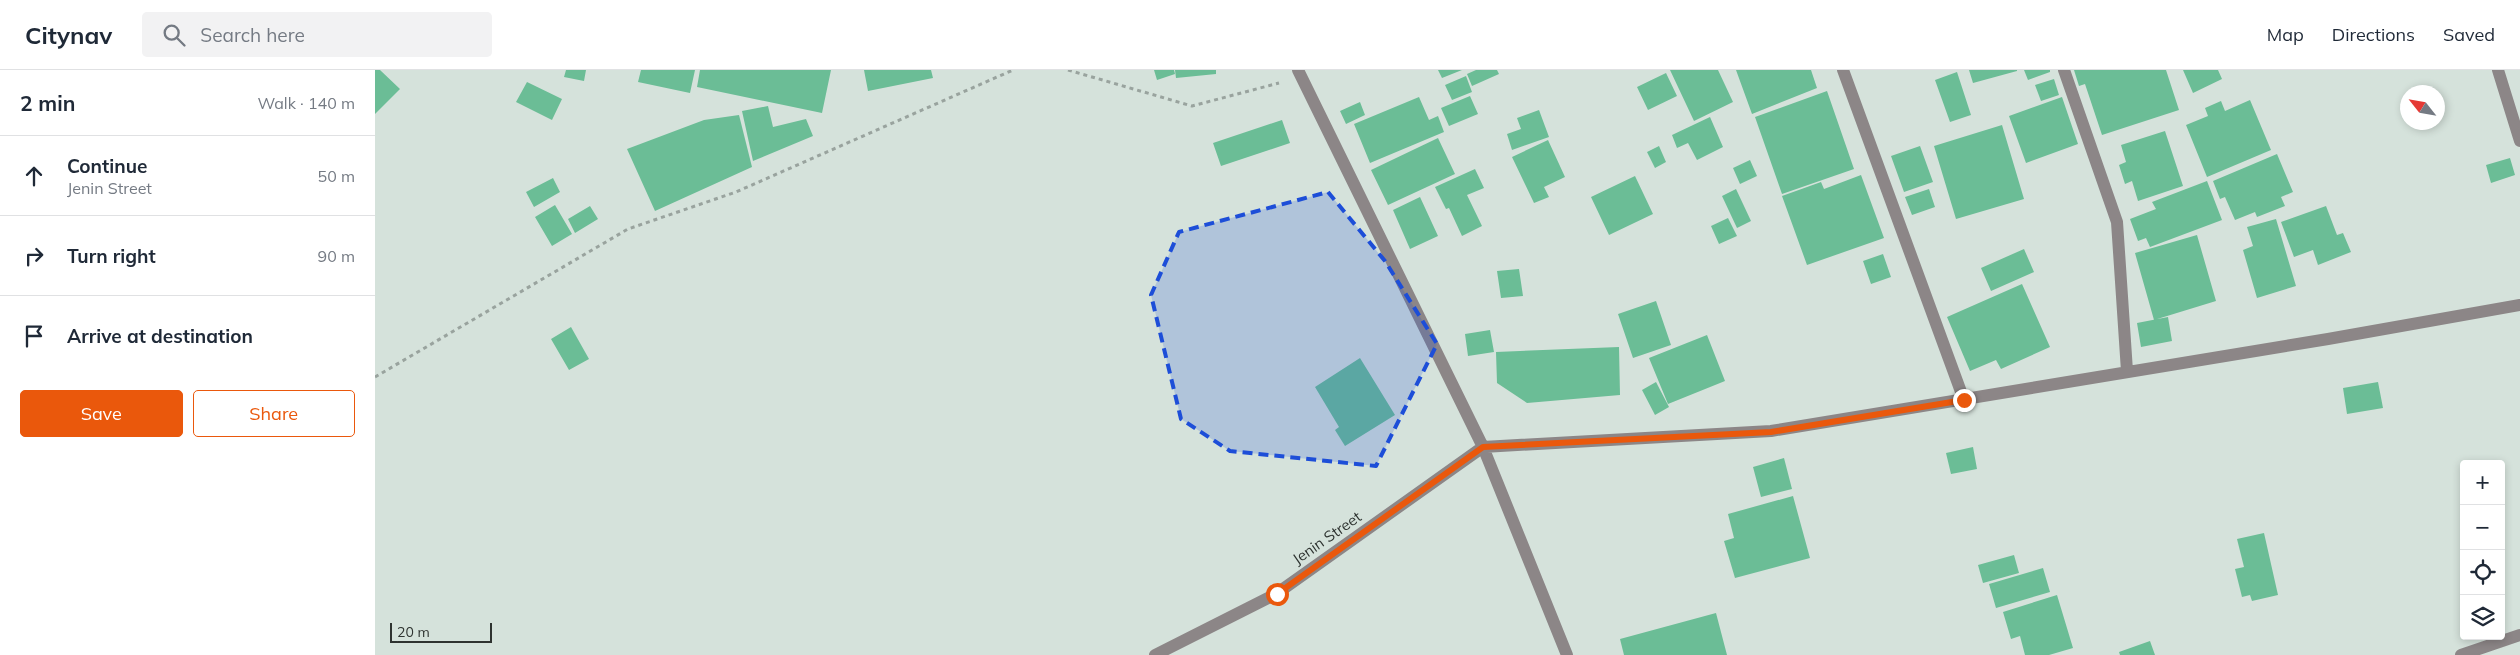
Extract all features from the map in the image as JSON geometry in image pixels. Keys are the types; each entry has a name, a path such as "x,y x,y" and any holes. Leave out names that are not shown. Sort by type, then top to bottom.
{"street":[{"path":"1843,70 1964,400"},
{"path":"2064,70 2117,222 2127,371"},
{"path":"2498,70 2520,142"},
{"path":"1300,74 1483,447 1567,655"},
{"path":"1483,447 1771,432 2520,305"},
{"name":"Jenin Street","path":"1155,655 1277,594 1483,447"},
{"path":"2461,655 2520,635"}],"path":[{"path":"375,377 629,229 736,192 1013,70"},
{"path":"1068,70 1192,106 1300,74"}],"highlighted area":[{"path":"1328,192 1385,261 1437,344 1376,466 1230,451 1181,419 1151,295 1179,232"}],"building":[{"path":"375,70 380,70 400,89 375,114"},
{"path":"566,70 586,70 584,81 564,77"},
{"path":"641,70 695,70 690,93 638,82"},
{"path":"700,70 831,70 822,113 697,87"},
{"path":"864,70 931,70 933,78 868,91"},
{"path":"1154,70 1174,70 1175,74 1157,80"},
{"path":"1175,70 1216,70 1216,74 1176,78"},
{"path":"1438,70 1462,70 1442,78"},
{"path":"1476,70 1497,70 1499,74 1472,86 1467,74"},
{"path":"1670,70 1718,70 1733,102 1694,121"},
{"path":"1736,70 1811,70 1817,88 1752,114"},
{"path":"1969,70 2017,70 2017,71 1973,83"},
{"path":"2024,70 2050,70 2050,72 2028,80"},
{"path":"2074,70 2166,70 2179,110 2102,135 2085,84 2079,86"},
{"path":"2183,70 2218,70 2222,79 2193,93"},
{"path":"1957,72 1971,115 1950,122 1935,80"},
{"path":"1666,73 1677,96 1648,110 1637,87"},
{"path":"1466,76 1472,92 1452,100 1445,85"},
{"path":"2054,79 2059,95 2041,101 2035,85"},
{"path":"527,82 562,99 552,120 516,102"},
{"path":"1827,91 1854,169 1782,194 1755,117"},
{"path":"1470,96 1478,114 1449,126 1441,108"},
{"path":"1419,97 1429,120 1438,116 1444,132 1370,163 1354,124"},
{"path":"2062,97 2078,144 2026,163 2009,116"},
{"path":"2250,100 2271,150 2207,177 2186,125 2208,116 2205,108 2221,101 2225,111"},
{"path":"1360,102 1365,115 1346,124 1340,111"},
{"path":"768,106 773,127 806,119 813,136 753,161 742,111"},
{"path":"1539,110 1549,137 1512,150 1507,134 1521,129 1517,118"},
{"path":"739,115 752,167 655,211 627,149 704,120"},
{"path":"1710,117 1723,147 1697,160 1688,143 1677,148 1672,135"},
{"path":"1282,120 1290,143 1221,166 1213,143"},
{"path":"2002,125 2024,199 1956,219 1934,146"},
{"path":"2165,131 2183,186 2138,201 2132,181 2125,184 2119,165 2126,162 2121,145"},
{"path":"1438,138 1455,174 1388,205 1371,170"},
{"path":"1548,140 1565,177 1544,187 1549,197 1534,203 1512,157"},
{"path":"1659,146 1666,162 1655,168 1647,152"},
{"path":"1920,146 1933,182 1904,192 1891,156"},
{"path":"2277,154 2293,192 2281,197 2285,206 2257,217 2255,212 2235,220 2225,197 2220,199 2213,181"},
{"path":"2510,158 2515,175 2491,183 2486,165"},
{"path":"1750,160 1757,176 1740,184 1733,168"},
{"path":"1475,169 1484,188 1467,195 1482,226 1462,236 1449,208 1446,209 1435,187"},
{"path":"1861,175 1884,238 1807,265 1782,196 1821,182 1824,189"},
{"path":"1635,176 1653,214 1609,235 1591,197"},
{"path":"553,178 560,192 534,207 526,192"},
{"path":"2207,181 2222,220 2150,247 2146,238 2138,241 2130,219 2156,209 2152,202"},
{"path":"1736,189 1751,221 1737,228 1722,196"},
{"path":"1929,189 1935,207 1912,215 1905,197"},
{"path":"1420,197 1438,236 1410,249 1393,210"},
{"path":"555,205 572,234 552,246 535,217"},
{"path":"590,206 598,219 575,233 568,219"},
{"path":"2326,206 2337,235 2343,233 2351,252 2318,265 2313,250 2294,257 2281,222"},
{"path":"1728,218 1737,236 1719,244 1711,226"},
{"path":"2276,219 2296,286 2257,298 2243,250 2253,246 2247,227"},
{"path":"2197,235 2216,301 2154,320 2135,253"},
{"path":"2024,249 2034,272 1991,291 1981,268"},
{"path":"1883,254 1891,277 1871,284 1863,261"},
{"path":"1519,269 1523,296 1501,298 1497,271"},
{"path":"2022,284 2050,347 2001,369 1996,360 1970,371 1947,317"},
{"path":"1656,301 1671,345 1633,358 1618,314"},
{"path":"2168,317 2172,341 2141,347 2137,323"},
{"path":"571,327 589,359 569,370 551,339"},
{"path":"1490,330 1494,352 1468,356 1465,334"},
{"path":"1707,335 1725,381 1668,404 1649,358"},
{"path":"1619,347 1620,395 1527,403 1497,383 1496,352"},
{"path":"1360,358 1395,415 1345,446 1335,430 1339,427 1315,387"},
{"path":"1656,382 1669,407 1655,415 1642,390"},
{"path":"2378,382 2383,408 2347,414 2343,388"},
{"path":"1973,447 1977,469 1951,474 1946,453"},
{"path":"1784,458 1792,489 1761,497 1753,467"},
{"path":"1793,496 1810,558 1735,578 1724,541 1734,538 1728,514"},
{"path":"2264,533 2278,595 2252,601 2250,595 2242,597 2235,569 2244,567 2237,539"},
{"path":"2014,555 2019,573 1983,583 1978,565"},
{"path":"2043,568 2050,592 1996,608 1989,584"},
{"path":"2057,595 2073,648 2049,655 2025,655 2020,636 2011,639 2003,612"},
{"path":"1716,613 1727,655 1624,655 1620,639"},
{"path":"2150,641 2155,655 2120,655 2119,652"}],"route":[{"path":"1277,594 1483,447 1771,432 1964,400"}]}
